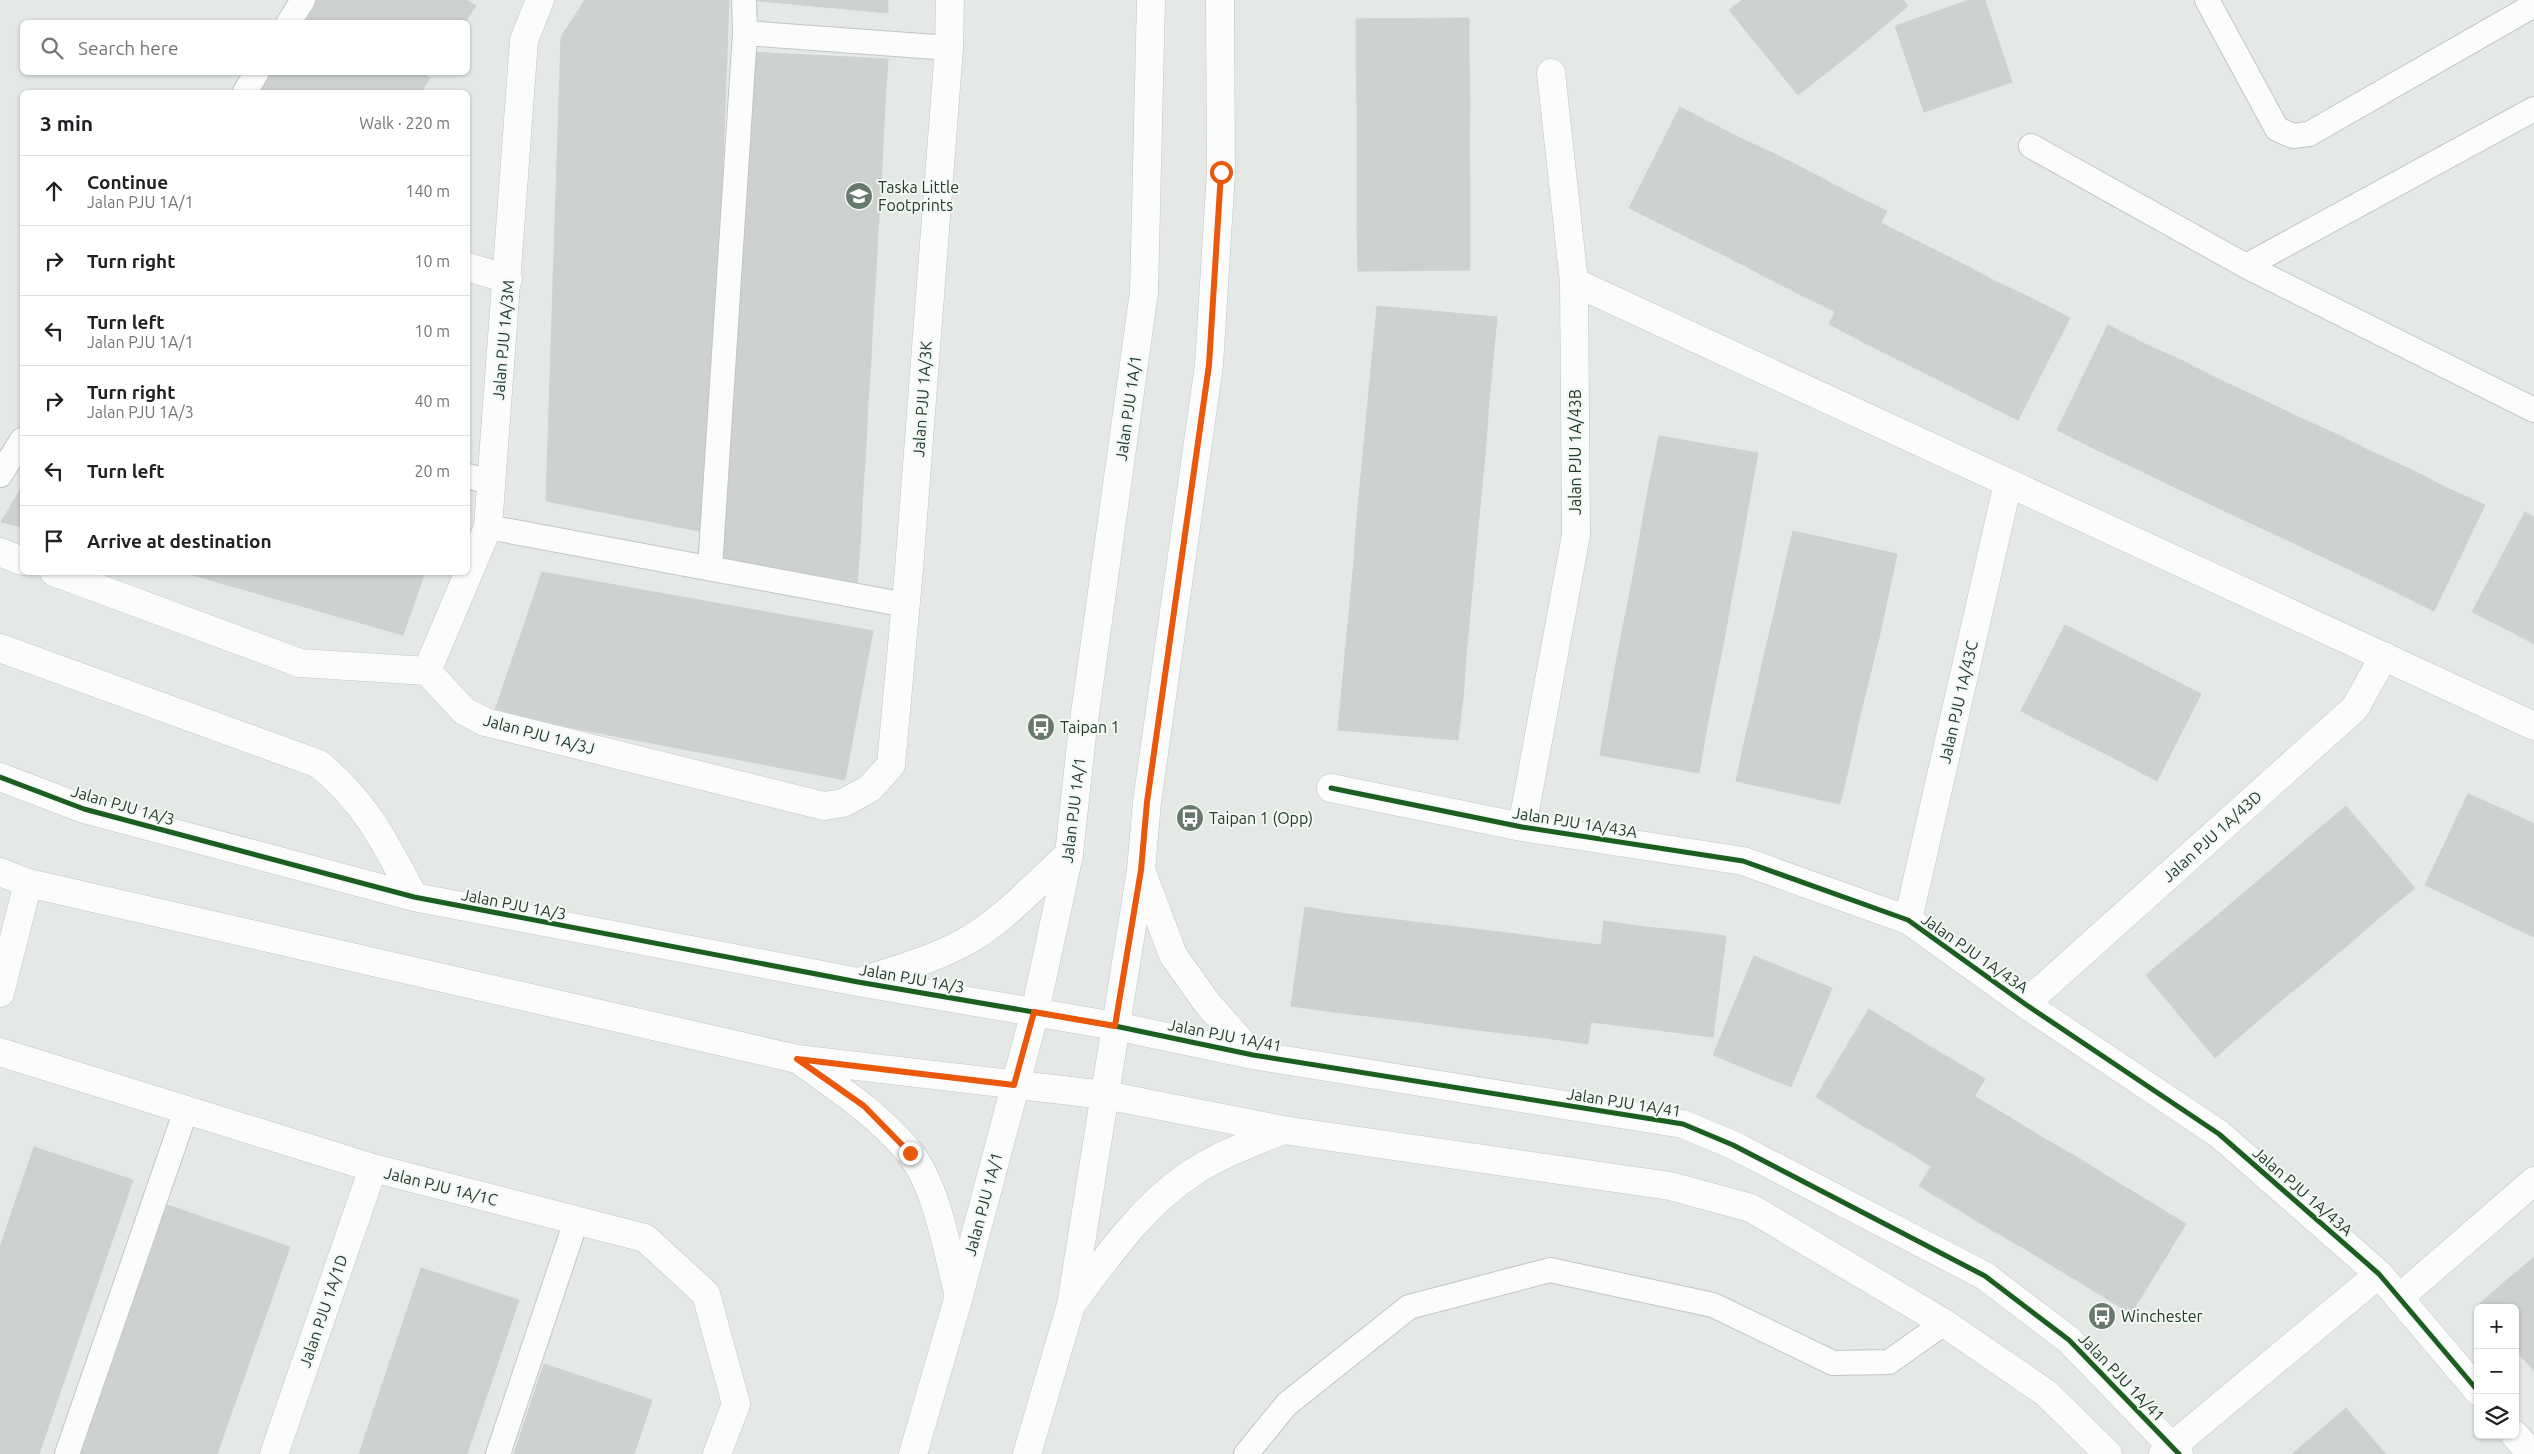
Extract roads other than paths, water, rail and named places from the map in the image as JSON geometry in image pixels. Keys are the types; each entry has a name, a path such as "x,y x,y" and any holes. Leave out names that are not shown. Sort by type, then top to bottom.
{"street":[{"name":"Jalan PJU 1A/3M","path":"470,569 488,527 480,479 508,279 524,40 540,0"},
{"name":"Jalan PJU 1A/3K","path":"868,789 891,765 906,605 949,48 950,0"},
{"name":"Jalan PJU 1A/1","path":"914,1454 959,1296 1034,1012 1069,854 1082,735 1144,292 1151,0"},
{"path":"1027,1454 1070,1305 1141,870 1147,802 1209,365 1221,172 1220,0"},
{"name":"Jalan PJU 1A/43B","path":"1522,827 1576,535 1574,282 1551,73"},
{"path":"470,268 508,279"},
{"path":"1574,282 2534,726"},
{"name":"Jalan PJU 1A/43C","path":"1908,920 2008,483"},
{"path":"0,552 20,560"},
{"path":"62,575 300,663 427,671"},
{"name":"Jalan PJU 1A/3M","path":"427,671 468,575"},
{"path":"0,648 319,764 344,785 373,820 414,897"},
{"name":"Jalan PJU 1A/43D","path":"2025,1004 2355,708 2384,656"},
{"name":"Jalan PJU 1A/3J","path":"427,671 464,711 485,722 824,806 843,804 868,789"},
{"name":"Jalan PJU 1A/3","path":"0,777 84,809 414,897 858,982 1115,1026"},
{"name":"Jalan PJU 1A/43A","path":"1331,788 1522,827 1743,861 1908,920 2025,1004 2219,1134 2379,1274 2474,1386"},
{"path":"858,982 919,963 964,943 994,922 1069,854"},
{"path":"1141,870 1173,955 1207,1003 1253,1055"},
{"path":"0,872 28,883 797,1059 1105,1095 1283,1130 1670,1186 1751,1208 1944,1323 2046,1394 2108,1454"},
{"path":"0,993 28,883"},
{"name":"Jalan PJU 1A/41","path":"1115,1026 1253,1055 1684,1124 1733,1144 1986,1276 2069,1340 2171,1451"},
{"name":"Jalan PJU 1A/1C","path":"0,1052 373,1168 645,1238 706,1294 736,1404 717,1454"},
{"path":"797,1059 864,1106 910,1153 931,1193 959,1296"},
{"path":"1070,1305 1128,1232 1150,1208 1186,1177 1227,1153 1283,1130"},
{"name":"Jalan PJU 1A/1D","path":"274,1454 373,1168"},
{"path":"2399,1298 2534,1181"},
{"path":"2171,1451 2379,1274"},
{"path":"2518,1439 2531,1454"}],"lane":[{"path":"290,20 303,0"},
{"path":"710,568 745,33 744,0"},
{"path":"2208,0 2277,129 2294,136 2309,134 2534,5"},
{"path":"745,33 949,48"},
{"path":"246,90 255,75"},
{"path":"2246,266 2534,109"},
{"path":"2031,146 2246,266 2534,410"},
{"path":"0,475 20,443"},
{"path":"488,527 906,605"},
{"path":"67,1454 186,1110"},
{"path":"498,1454 576,1221"},
{"path":"1246,1454 1287,1404 1409,1306 1550,1270 1713,1305 1833,1363 1889,1362 1944,1323"}],"place":[{"name":"Taska Little Footprints","path":"859,196"},
{"name":"Taipan 1","path":"1041,727"},
{"name":"Taipan 1 (Opp)","path":"1190,818"},
{"name":"Winchester","path":"2102,1316"}]}
